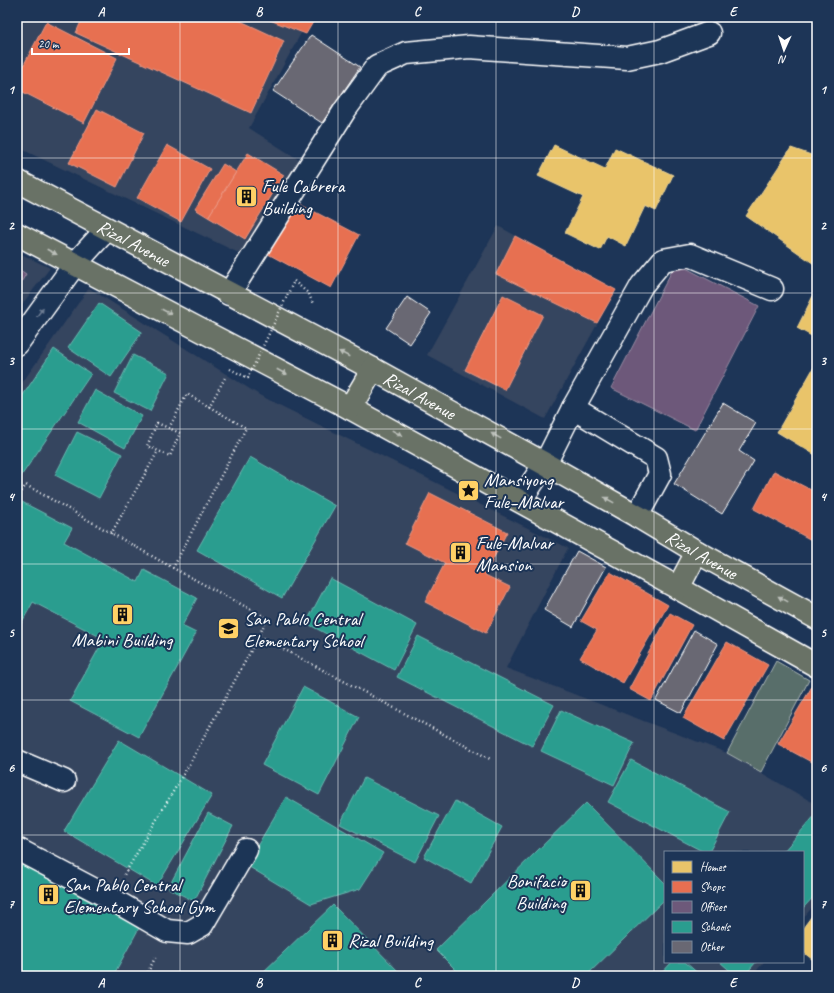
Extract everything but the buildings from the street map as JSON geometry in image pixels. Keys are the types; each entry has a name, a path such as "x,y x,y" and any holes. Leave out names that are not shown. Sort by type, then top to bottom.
{"main road":[{"name":"Rizal Avenue","path":"17,181 373,369 545,464 697,552 817,618"},
{"path":"17,234 350,408 817,666"},
{"path":"350,408 373,369"},
{"path":"678,588 697,552"}],"street":[{"path":"229,294 345,110 377,66 406,53 469,47 627,58 660,51 709,33"},
{"path":"17,344 75,264 107,229"},
{"path":"520,501 545,464 573,408 642,285 663,260 690,255 772,289"},
{"path":"573,408 656,458 660,474 637,516"},
{"path":"17,761 64,781"},
{"path":"17,849 110,898 167,932 188,933 202,925 246,850"}],"path":[{"path":"209,407 230,369 248,378 294,281 309,294"},
{"path":"169,428 187,394 246,428 173,568"},
{"path":"157,423 180,433 170,456 158,451 147,446 157,423"},
{"path":"111,534 158,451"},
{"path":"17,498 26,485 111,534 267,618 259,636 190,763 110,898"},
{"path":"259,636 492,760"}],"shaded area":[{"path":"17,17 310,17 249,128 301,161 247,257 17,147"},
{"path":"498,226 616,290 545,419 427,355"},
{"path":"17,252 50,268 17,311"},
{"name":"San Pablo Central Elementary School","path":"89,288 261,396 568,548 506,668 727,753 817,805 817,902 804,917 804,851 664,851 664,963 763,963 752,976 17,976 17,390"}],"green space":[{"path":"776,661 809,680 761,772 727,753"}],"place":[{"name":"Fule Cabrera Building","path":"246,196"},
{"name":"Mansiyong Fule–Malvar","path":"468,490"},
{"name":"Fule-Malvar Mansion","path":"461,553"},
{"name":"Mabini Building","path":"122,614"},
{"name":"San Pablo Central Elementary School","path":"229,629"},
{"name":"Bonifacio Building","path":"581,891"},
{"name":"San Pablo Central Elementary School Gym","path":"48,895"},
{"name":"Rizal Building","path":"332,940"}]}
